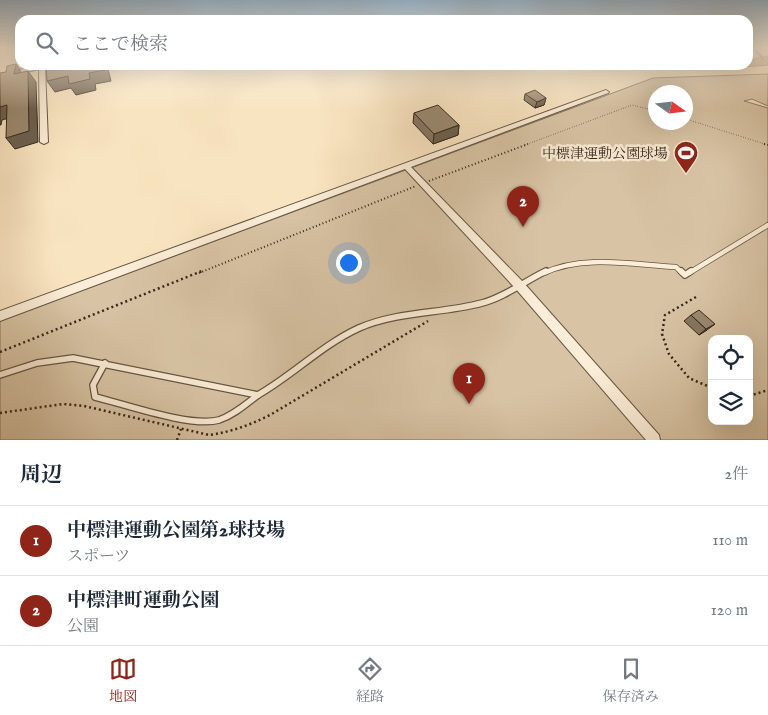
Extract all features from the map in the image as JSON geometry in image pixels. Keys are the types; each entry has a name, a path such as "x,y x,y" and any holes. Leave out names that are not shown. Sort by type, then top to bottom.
{"street":[{"path":"0,76 28,70"},
{"path":"42,70 44,142"},
{"path":"0,316 606,92"},
{"path":"406,166 519,285 654,440"}],"lane":[{"path":"105,363 93,385 95,396 187,419 215,421 231,414 258,395 275,386 338,340 361,328 404,316 485,302 558,267 587,264 676,266 685,275 768,225"},
{"path":"0,375 37,362 73,358 258,395"}],"path":[{"path":"0,352 422,184 632,105 648,109"},
{"path":"693,121 768,145"},
{"path":"696,297 665,315 662,334 669,354 689,378 708,386"},
{"path":"753,395 768,390"},
{"path":"177,440 181,429"}],"shaded area":[{"path":"768,74 768,106 752,99 744,101 768,108 768,440 0,440 0,321 653,78"}],"building":[{"path":"7,69 15,69 14,74 28,71 29,131 6,138 7,105 0,107 0,73 6,72"},
{"path":"46,70 105,70 89,73 90,79 69,84 68,76 47,81"},
{"path":"535,90 546,98 537,102 525,94"},
{"path":"438,105 459,125 434,134 414,113"},
{"path":"699,310 715,324 706,329 691,315"}],"place":[{"name":"中標津運動公園球場","path":"686,174"},
{"name":"中標津町運動公園","path":"523,227"},
{"name":"中標津運動公園第2球技場","path":"469,404"}]}
